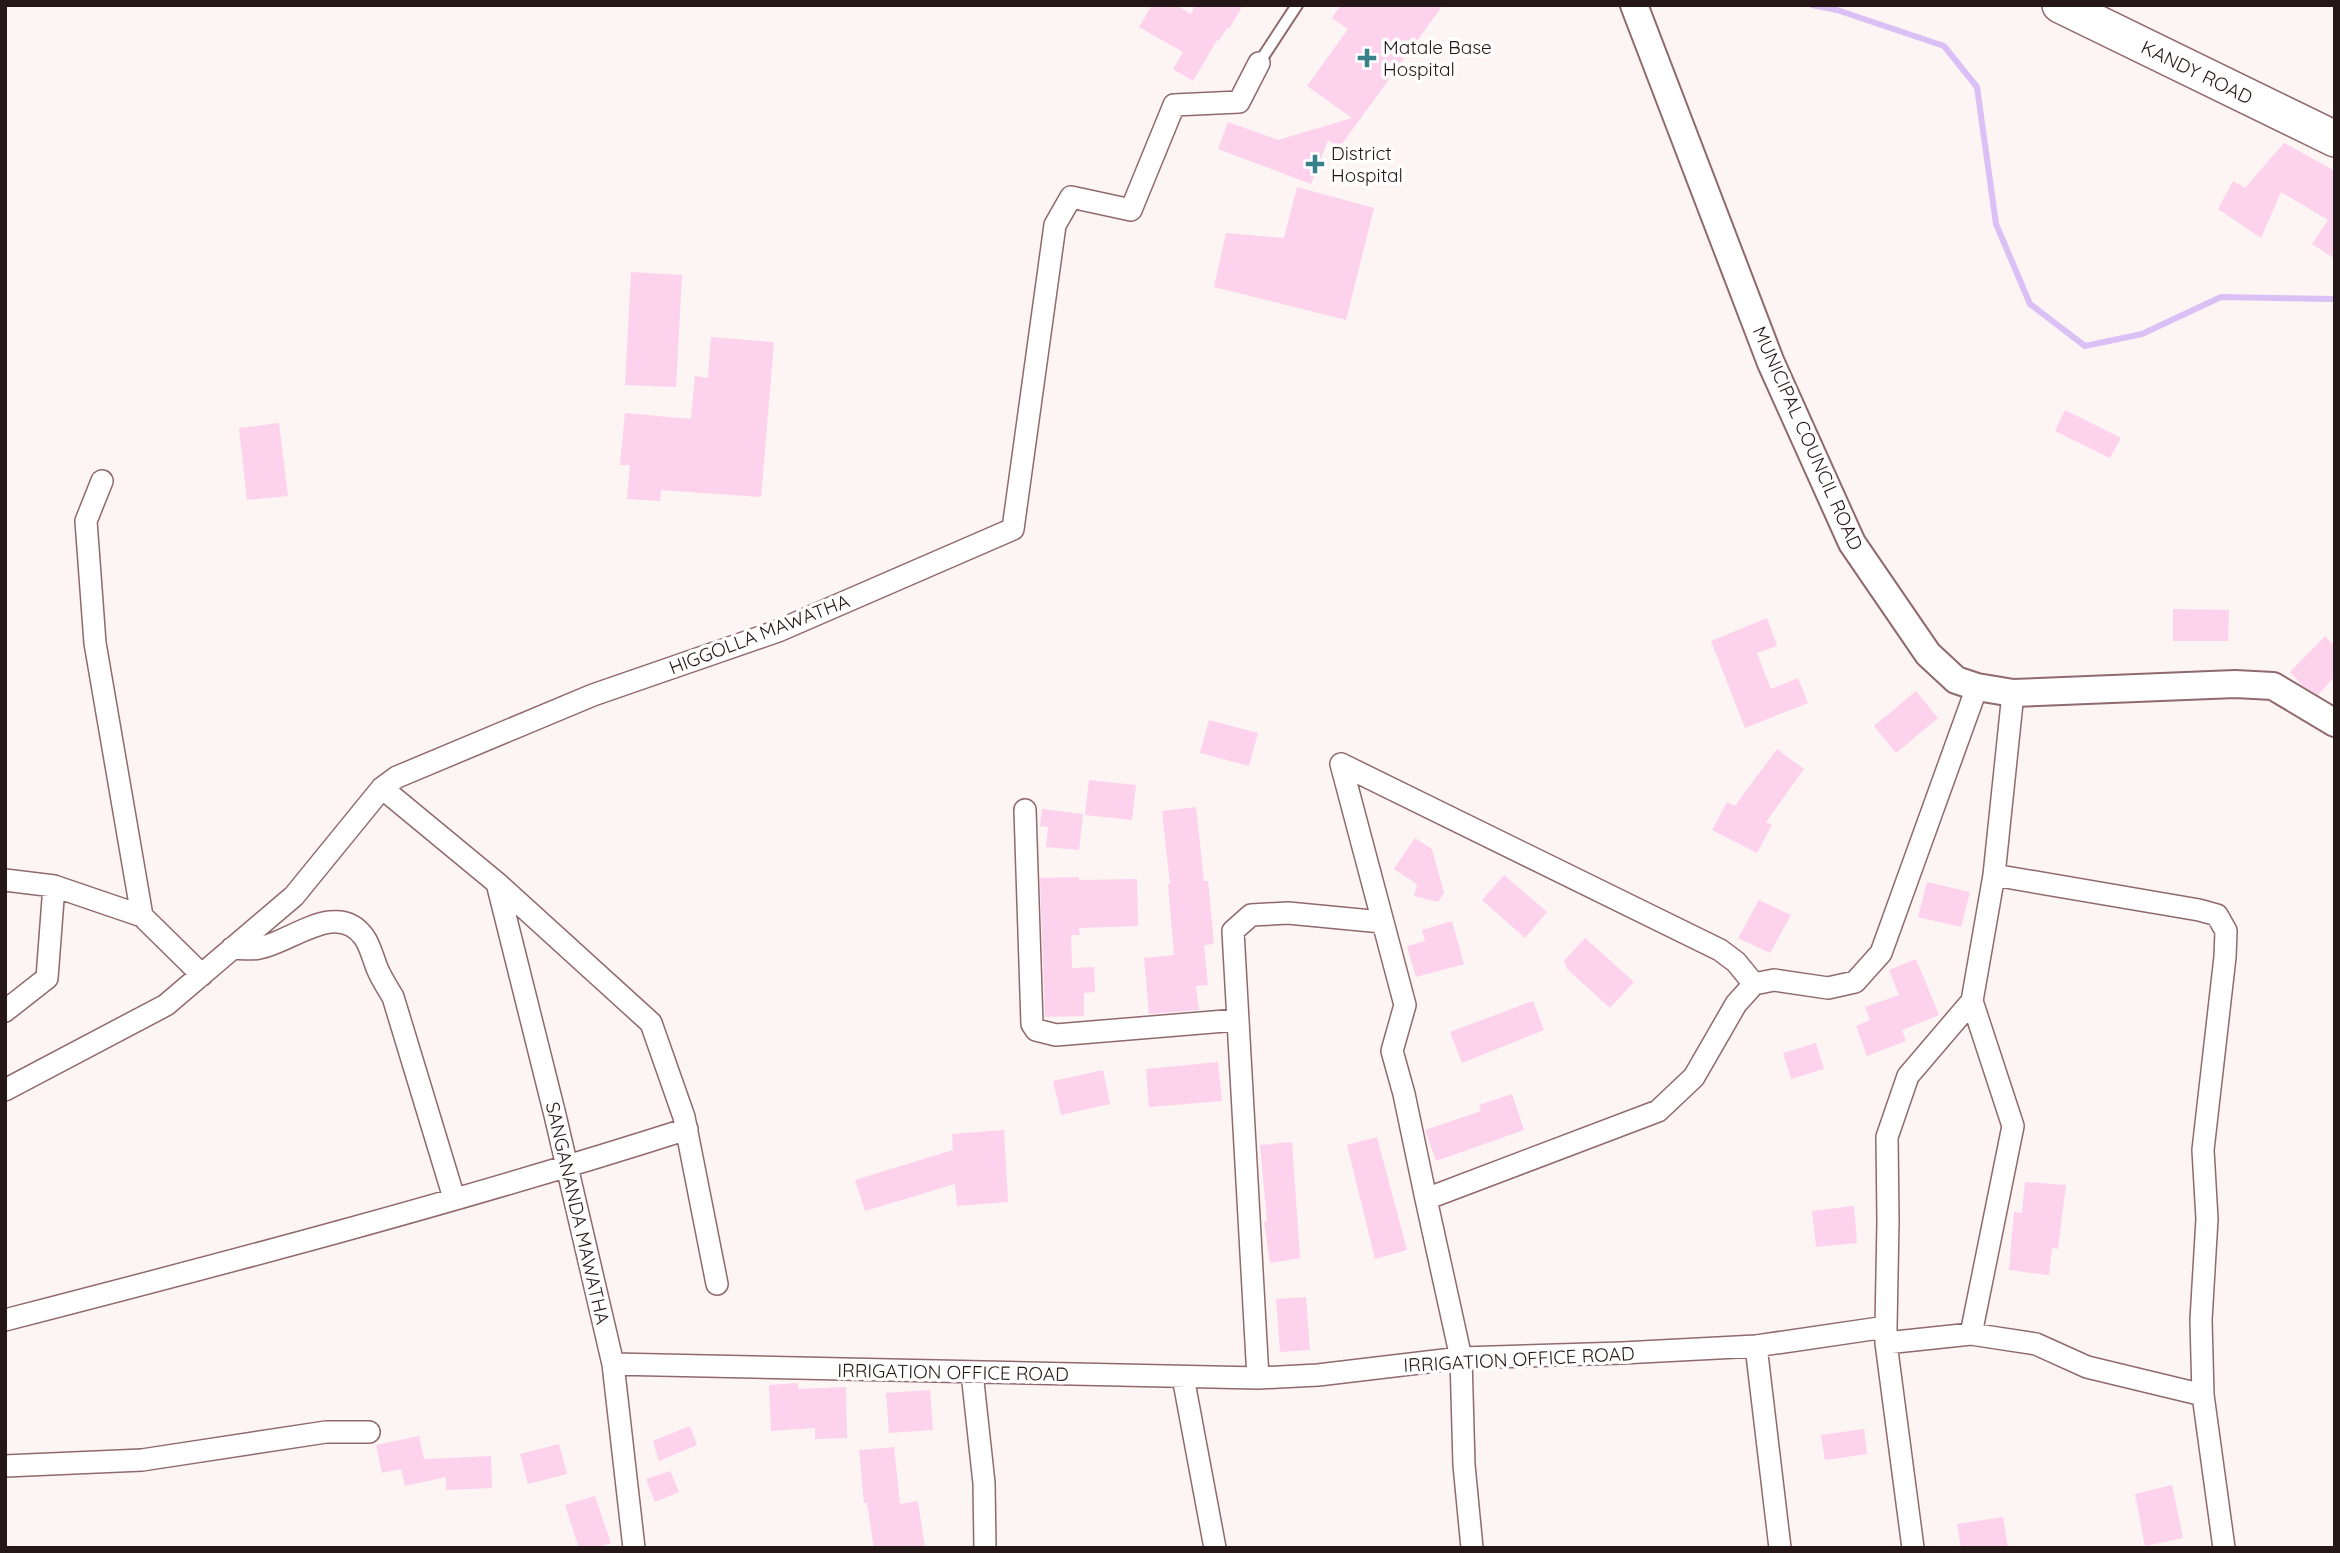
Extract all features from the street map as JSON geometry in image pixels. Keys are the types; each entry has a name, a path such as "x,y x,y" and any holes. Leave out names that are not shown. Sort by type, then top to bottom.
{"highway":[{"name":"KANDY ROAD","path":"2060,5 2335,139"}],"street":[{"name":"MUNICIPAL COUNCIL ROAD","path":"1634,5 1695,158 1771,363 1852,543 1928,654 1955,680 2013,693 2235,684 2273,686 2335,723"},
{"name":"HIGGOLLA MAWATHA","path":"5,1090 166,1006 295,897 382,788 397,777 593,695 778,631 1013,529 1055,225 1071,197 1131,210 1174,105 1239,102 1259,63"},
{"path":"102,481 86,521 95,643 142,916"},
{"path":"1426,1199 1658,1111 1694,1077 1736,1004 1754,984 1774,980 1828,988 1855,982 1881,953 1977,687"},
{"path":"1971,1334 2013,1126 1972,1001 1994,876 2013,693"},
{"path":"1472,1548 1464,1465 1461,1358 1404,1094 1392,1051 1405,1005 1341,764 1720,950 1736,962 1754,984"},
{"path":"382,788 497,883 652,1023 687,1129 717,1284"},
{"path":"1025,810 1032,1024 1036,1030 1056,1035 1237,1020"},
{"path":"1994,876 2199,910 2217,915 2226,930 2203,1150 2207,1219 2201,1320 2203,1395 2224,1548"},
{"path":"5,880 54,886 142,916 202,975"},
{"name":"SANGANANDA MAWATHA","path":"497,883 613,1364 634,1548"},
{"path":"5,1011 47,978 54,886"},
{"path":"1258,1378 1233,931 1251,915 1288,913 1382,922"},
{"path":"232,948 260,948 328,922 352,926 365,937 378,971 393,997 454,1198"},
{"path":"1913,1548 1886,1335 1887,1137 1908,1076 1972,1001"},
{"path":"5,1320 280,1249 567,1168 687,1129"},
{"name":"IRRIGATION OFFICE ROAD","path":"613,1364 1258,1378 1461,1358 1756,1346 1886,1335 1971,1334 2036,1344 2087,1367 2203,1395"},
{"path":"1756,1346 1780,1548"},
{"path":"972,1373 984,1483 985,1548"},
{"path":"1184,1377 1215,1548"},
{"path":"5,1466 142,1460 326,1433 369,1432"}],"lane":[{"path":"1259,63 1297,5"}],"building":[{"path":"1152,5 1176,5 1191,14 1195,5 1243,5 1229,29 1217,40 1193,81 1173,69 1183,52 1139,27"},
{"name":"Matale Base Hospital","path":"1341,5 1443,5 1339,148 1328,140 1311,184 1218,149 1228,122 1278,140 1352,118 1307,86 1348,29 1332,18"},
{"path":"2284,143 2335,171 2335,259 2312,244 2328,220 2281,192 2261,238 2218,209 2233,181 2245,188"},
{"path":"1297,187 1374,208 1346,320 1214,287 1226,233 1284,238"},
{"path":"631,272 682,275 676,387 625,385"},
{"path":"711,337 774,342 761,497 661,490 660,501 627,499 630,465 620,465 625,413 691,419 695,376 708,378"},
{"path":"2065,410 2121,438 2110,458 2055,431"},
{"path":"279,423 288,496 247,500 239,428"},
{"path":"2173,609 2229,610 2228,641 2173,641"},
{"path":"1767,618 1777,646 1757,653 1771,689 1798,678 1808,703 1745,728 1711,641"},
{"path":"2325,636 2335,646 2335,676 2318,695 2302,685 2290,672"},
{"path":"1916,691 1938,718 1896,753 1874,726"},
{"path":"1209,720 1258,733 1249,766 1200,753"},
{"path":"1777,749 1804,769 1766,822 1772,825 1757,853 1712,830 1727,802 1735,806"},
{"path":"1089,780 1136,785 1132,820 1085,815"},
{"path":"1196,807 1204,881 1208,881 1214,944 1204,945 1208,985 1196,986 1199,1010 1149,1014 1144,958 1174,955 1162,811"},
{"path":"1042,809 1083,814 1079,850 1046,847 1048,827 1040,826"},
{"path":"1415,838 1432,849 1444,893 1438,902 1414,896 1417,884 1394,869"},
{"path":"1504,875 1547,912 1525,938 1482,900"},
{"path":"1079,877 1079,880 1137,879 1138,926 1079,928 1080,935 1071,935 1072,968 1094,967 1095,992 1084,993 1084,1016 1045,1017 1040,878"},
{"path":"1927,882 1970,892 1961,927 1918,917"},
{"path":"1759,900 1791,915 1770,953 1738,938"},
{"path":"1452,921 1464,964 1416,977 1407,946 1425,941 1422,930"},
{"path":"1585,938 1634,982 1610,1008 1567,969 1564,961"},
{"path":"1916,959 1939,1015 1902,1030 1906,1041 1867,1056 1856,1026 1870,1020 1865,1007 1899,995 1889,970"},
{"path":"1533,1001 1544,1030 1462,1063 1450,1032"},
{"path":"1816,1043 1824,1069 1791,1079 1783,1053"},
{"path":"1218,1062 1222,1101 1149,1107 1146,1069"},
{"path":"1103,1070 1110,1104 1061,1115 1053,1081"},
{"path":"1512,1094 1524,1130 1436,1161 1425,1130 1481,1111 1479,1105"},
{"path":"1004,1130 1008,1202 957,1206 955,1184 865,1211 855,1180 953,1150 952,1134"},
{"path":"1377,1137 1407,1250 1375,1259 1347,1145"},
{"path":"1292,1142 1300,1258 1270,1263 1264,1222 1267,1221 1260,1145"},
{"path":"2025,1182 2066,1185 2058,1249 2052,1248 2049,1275 2009,1270 2014,1212 2022,1213"},
{"path":"1854,1206 1857,1243 1816,1247 1812,1211"},
{"path":"1306,1297 1310,1350 1280,1352 1276,1299"},
{"path":"798,1383 798,1389 846,1387 847,1438 815,1439 815,1428 771,1431 769,1385"},
{"path":"930,1390 933,1430 889,1433 886,1393"},
{"path":"690,1426 697,1445 659,1461 653,1441"},
{"path":"1864,1429 1867,1454 1825,1460 1821,1435"},
{"path":"419,1436 424,1459 491,1456 492,1488 446,1490 446,1477 405,1486 401,1469 382,1473 376,1445"},
{"path":"559,1444 567,1474 528,1484 520,1454"},
{"path":"894,1447 900,1504 918,1501 925,1548 874,1548 867,1503 864,1503 859,1450"},
{"path":"670,1471 679,1492 655,1502 646,1479"},
{"path":"2172,1485 2183,1538 2145,1546 2135,1494"},
{"path":"595,1496 611,1543 597,1548 579,1548 565,1505"},
{"path":"2003,1517 2008,1548 1961,1548 1957,1524"}],"waterway":[{"path":"1812,5 1837,10 1944,46 1977,87 1996,224 2030,304 2085,346 2142,334 2221,297 2335,299"}],"place":[{"name":"Matale Base Hospital","path":"1367,58"},
{"name":"District Hospital","path":"1315,164"}]}
